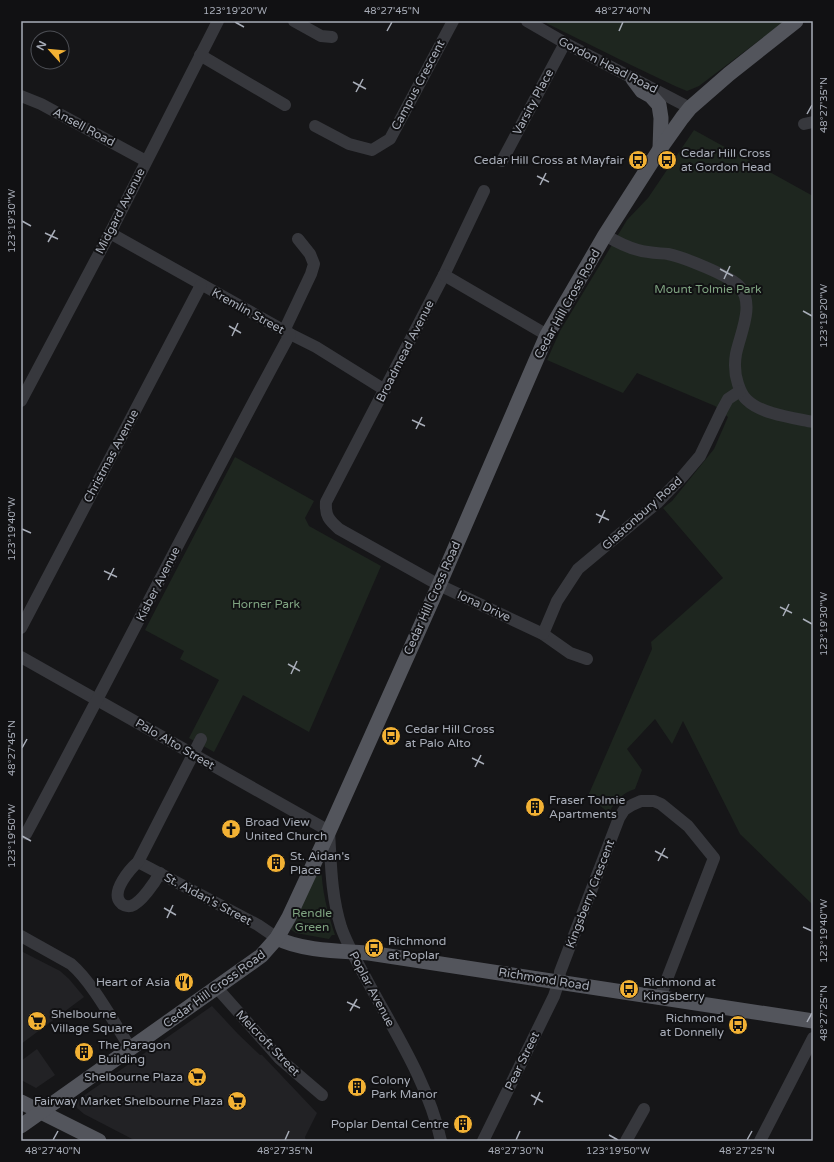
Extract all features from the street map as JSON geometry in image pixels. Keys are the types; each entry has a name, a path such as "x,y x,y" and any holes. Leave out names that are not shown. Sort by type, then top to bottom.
{"main road":[{"name":"Cedar Hill Cross Road","path":"21,1126 261,956 277,938 289,917 329,831 547,335 605,235 660,148 682,118 690,108 729,74 796,21"},
{"path":"632,79 642,91 651,96 659,105 661,118 660,148"},
{"name":"Richmond Road","path":"277,938 286,943 323,950 369,953 813,1021"},
{"path":"21,1102 99,1141"}],"street":[{"name":"Midgard Avenue","path":"21,401 26,380 110,233 218,21"},
{"path":"294,21 321,36 332,36"},
{"name":"Campus Crescent","path":"314,126 349,144 372,150 390,139 453,21"},
{"name":"Gordon Head Road","path":"527,21 564,43 690,108"},
{"name":"Varsity Place","path":"502,161 564,43"},
{"path":"200,55 285,105"},
{"name":"Ansell Road","path":"21,96 40,104 146,161"},
{"name":"Broadmead Avenue","path":"325,510 326,502 444,275 484,192"},
{"name":"Kremlin Street","path":"110,233 287,333 316,347 385,390"},
{"path":"605,235 637,250 670,255 683,259 726,277 739,286 747,302 736,356 735,374 740,391 747,400 759,407 813,422"},
{"name":"Kisber Avenue","path":"26,834 98,700 287,333 314,264 310,254 298,239"},
{"path":"444,275 547,335"},
{"name":"Christmas Avenue","path":"21,628 201,285"},
{"name":"Glastonbury Road","path":"543,634 557,601 578,569 657,503 683,476 700,456 728,399 740,391"},
{"name":"Iona Drive","path":"325,510 327,517 339,529 438,585 543,634 570,653 587,659"},
{"name":"Palo Alto Street","path":"21,657 329,831"},
{"path":"160,873 151,889 134,904 127,906 122,904 117,898 118,891 126,875 138,862 201,739"},
{"name":"Kingsberry Crescent","path":"559,981 563,965 619,818 624,810 632,805 641,801 654,800 688,826 714,858 660,998"},
{"name":"Poplar Avenue","path":"329,831 331,880 341,926 351,952 421,1082 437,1121 441,1141"},
{"name":"St. Aidan's Street","path":"138,862 258,925 277,938"},
{"path":"21,936 77,969 131,1049"},
{"name":"Pear Street","path":"483,1141 554,996 559,981"},
{"name":"Melcroft Street","path":"217,988 280,1059 322,1095"},
{"path":"760,1141 813,1038"},
{"path":"626,1141 644,1109"}],"shaded area":[{"name":"Shelbourne Village Square","path":"21,951 60,971 84,997 21,1044"},
{"name":"Shelbourne Plaza","path":"212,1006 238,1034 260,1055 262,1055 317,1113 305,1137 306,1141 136,1141 84,1114 77,1108 76,1103 79,1099"},
{"path":"37,1049 55,1075 36,1088 21,1080 21,1061"}],"green space":[{"path":"542,21 785,21 699,86 687,91"},
{"name":"Mount Tolmie Park","path":"694,130 813,196 813,905 740,834 683,721 672,744 655,719 627,749 642,770 635,789 619,798 609,813 588,796 652,649 651,642 723,578 663,508 672,501 714,449 728,417 715,406 637,373 623,393 547,360 560,331 627,220 648,198"},
{"name":"Horner Park","path":"235,457 314,501 305,518 309,526 381,566 309,732 243,695 214,752 189,738 219,680 180,659 184,651 145,630"},
{"name":"Rendle Green","path":"321,865 325,901 335,935 332,935 329,939 296,933 290,929"}],"place":[{"name":"Cedar Hill Cross at Mayfair","path":"638,160"},
{"name":"Cedar Hill Cross at Gordon Head","path":"667,160"},
{"name":"Cedar Hill Cross at Palo Alto","path":"391,736"},
{"name":"Fraser Tolmie Apartments","path":"535,807"},
{"name":"Broad View United Church","path":"231,829"},
{"name":"St. Aidan's Place","path":"276,863"},
{"name":"Richmond at Poplar","path":"374,948"},
{"name":"Heart of Asia","path":"184,982"},
{"name":"Richmond at Kingsberry","path":"629,989"},
{"name":"Shelbourne Village Square","path":"37,1021"},
{"name":"Richmond at Donnelly","path":"738,1025"},
{"name":"The Paragon Building","path":"84,1052"},
{"name":"Shelbourne Plaza","path":"197,1077"},
{"name":"Colony Park Manor","path":"357,1087"},
{"name":"Fairway Market Shelbourne Plaza","path":"237,1101"},
{"name":"Poplar Dental Centre","path":"463,1124"}]}
